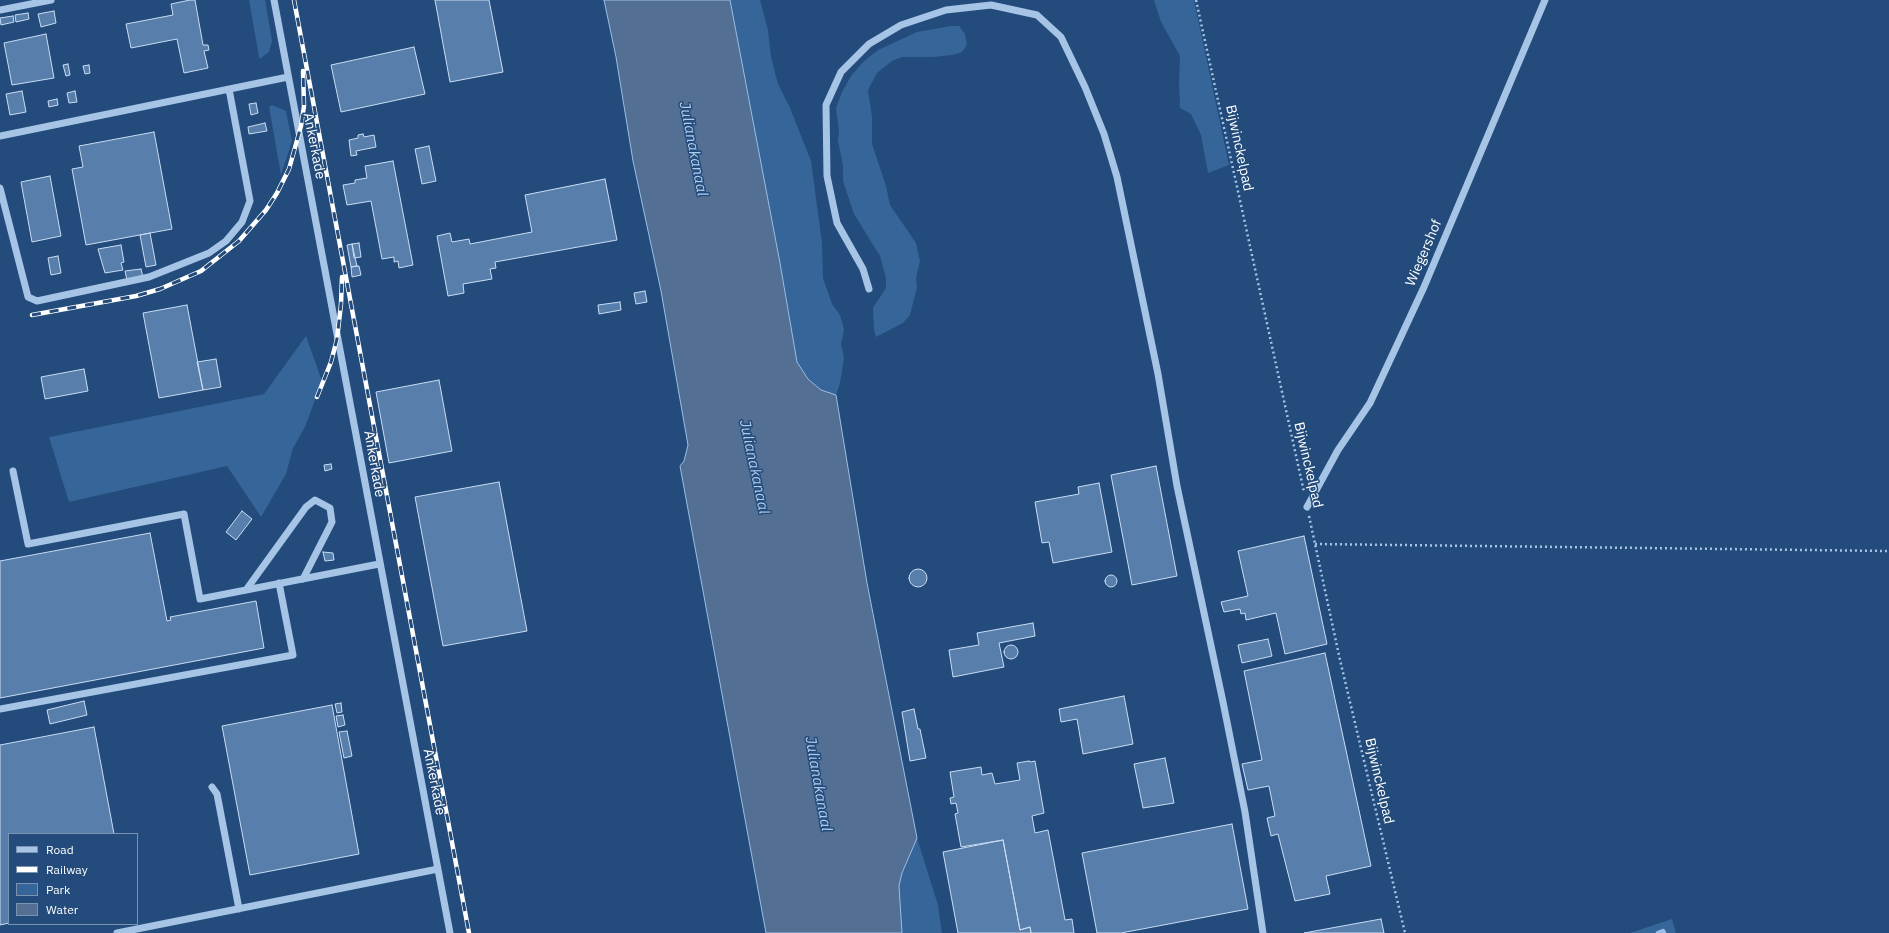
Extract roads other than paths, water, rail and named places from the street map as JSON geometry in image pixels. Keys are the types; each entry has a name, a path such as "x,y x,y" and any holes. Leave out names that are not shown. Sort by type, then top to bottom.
{"street":[{"path":"0,10 52,0"},
{"name":"Ankerkade","path":"274,0 379,564 450,933"},
{"name":"Wiegershof","path":"1307,507 1338,450 1370,404 1424,287 1545,0"},
{"path":"869,289 864,269 837,223 827,176 826,105 841,72 869,44 901,25 946,10 991,5 1037,15 1061,37 1085,87 1104,134 1117,177 1158,374 1177,486 1245,812 1262,933"},
{"path":"0,136 288,77"},
{"path":"0,188 28,297 37,301 149,277 209,253 226,241 242,222 250,201 229,89"},
{"path":"14,471 28,544 184,514 200,599 379,564"},
{"path":"246,590 306,507 315,500 330,508 332,522 303,579"},
{"path":"0,709 294,655 278,583"},
{"path":"212,786 218,794 239,909"},
{"path":"117,933 438,869"}],"water":[{"name":"Julianakanaal","path":"604,0 730,0 780,263 797,362 808,379 821,390 836,395 867,583 917,838 902,873 899,886 902,933 766,933 680,466 684,461 688,445 661,291 633,161 616,57"}],"waterway":[{"path":"1658,933 1663,931 1664,933"}],"railway":[{"path":"294,0 469,933"},
{"path":"32,315 136,296 160,289 201,271 239,241 266,210 277,193 289,169 301,126 304,106 303,71"},
{"path":"317,397 331,362 337,339 342,277"}]}
